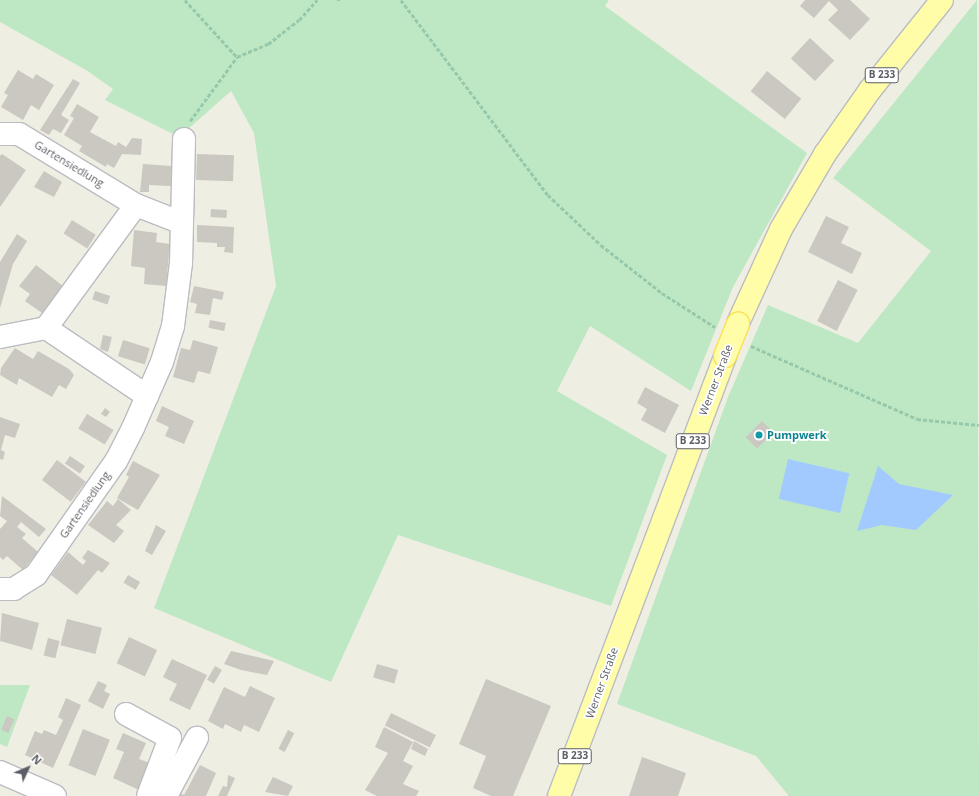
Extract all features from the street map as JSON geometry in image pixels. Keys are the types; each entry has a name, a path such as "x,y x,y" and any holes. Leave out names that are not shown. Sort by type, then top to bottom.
{"main road":[{"name":"Werner Straße","path":"559,796 725,356 729,327 781,228 825,154 870,90 942,0"}],"street":[{"name":"Gartensiedlung","path":"0,134 20,134 136,204 182,223"},
{"name":"Gartensiedlung","path":"0,589 14,589 36,576 116,461 147,396 173,326 181,263 184,139"},
{"path":"0,337 46,328 136,204"},
{"path":"46,328 147,396"},
{"path":"126,714 170,738 148,796"},
{"path":"166,796 197,738"},
{"path":"0,772 53,796"}],"path":[{"path":"185,0 236,57"},
{"path":"184,139 188,124 236,57 268,44 299,20 317,0"},
{"path":"401,0 548,195 601,246 662,293 729,327"},
{"path":"762,353 917,419 979,425"}],"green space":[{"path":"0,0 609,0 605,6 807,153 733,287 691,391 590,326 557,391 667,455 611,606 398,535 331,682 154,608 276,286 254,133 231,91 179,137 105,100 113,89 86,70 0,22"},
{"path":"977,0 979,796 789,796 756,756 617,704 728,397 768,305 858,343 931,251 833,178"},
{"path":"0,685 30,685 7,747 0,744"}],"water":[{"path":"788,459 849,473 840,513 779,499"},
{"path":"878,466 899,484 953,495 916,530 882,525 857,531"}],"building":[{"path":"805,0 850,0 870,19 850,40 828,20 838,10 829,1 814,18 800,6"},
{"path":"810,38 834,61 815,81 791,58"},
{"path":"18,70 33,79 36,74 54,85 39,110 31,105 23,120 1,107 8,95 4,93"},
{"path":"767,71 801,99 785,119 751,91"},
{"path":"73,79 80,83 61,115 69,120 61,133 53,129 49,135 40,130"},
{"path":"77,104 99,117 90,132 116,146 118,142 126,147 132,138 142,139 141,155 122,154 114,168 107,164 106,167 79,151 82,146 64,135 74,118 70,116"},
{"path":"2,154 26,170 0,207 0,156"},
{"path":"197,154 234,155 233,181 196,180"},
{"path":"143,164 171,166 171,186 149,185 149,192 140,192"},
{"path":"44,171 62,182 54,197 34,187"},
{"path":"211,209 227,210 226,218 210,217"},
{"path":"826,216 849,227 841,243 862,253 852,274 808,252"},
{"path":"72,220 96,235 87,248 64,234"},
{"path":"197,225 234,227 233,253 224,252 225,247 217,247 217,243 197,242"},
{"path":"134,230 157,233 156,242 170,244 166,286 144,284 145,268 131,266"},
{"path":"17,234 27,241 13,264 0,308 0,262"},
{"path":"36,265 63,286 42,313 25,301 30,294 19,286"},
{"path":"838,280 858,290 837,331 817,321"},
{"path":"194,286 224,292 222,300 213,298 210,315 195,313 197,304 190,302"},
{"path":"95,291 110,296 107,305 92,300"},
{"path":"210,320 226,323 224,331 208,328"},
{"path":"103,335 112,337 108,352 100,349"},
{"path":"123,340 150,348 145,364 118,356"},
{"path":"193,340 218,347 210,374 198,371 194,383 173,377 181,348 190,350"},
{"path":"15,348 33,359 38,351 69,369 74,375 66,389 59,385 52,397 19,378 17,385 0,375 1,368"},
{"path":"645,387 679,405 665,433 641,420 647,409 637,403"},
{"path":"162,406 194,421 184,444 165,436 169,427 156,421"},
{"path":"105,408 110,412 106,417 101,414"},
{"path":"87,414 114,430 105,445 78,429"},
{"path":"0,417 20,424 15,438 5,435 1,450 5,452 3,460 0,459"},
{"name":"Pumpwerk","path":"762,421 773,432 757,449 746,437"},
{"path":"70,456 85,466 80,474 65,463"},
{"path":"57,460 86,482 71,502 42,480"},
{"path":"133,461 160,475 138,510 117,498 129,477 126,475"},
{"path":"2,496 46,529 39,537 21,522 17,527 26,534 22,538 38,552 23,570 7,556 3,560 0,557 0,529 7,521 0,516"},
{"path":"118,499 131,510 116,525 124,531 114,543 88,525 107,501 113,506"},
{"path":"156,525 166,531 152,555 145,551"},
{"path":"88,550 110,563 102,573 98,570 77,595 51,575 68,552 83,565 86,561 82,558"},
{"path":"128,575 140,582 136,590 124,583"},
{"path":"2,613 39,623 32,650 0,641"},
{"path":"67,619 102,628 95,654 60,645"},
{"path":"129,637 157,650 145,676 117,663"},
{"path":"48,638 60,641 55,658 44,655"},
{"path":"231,651 274,661 267,675 241,670 224,664"},
{"path":"172,659 207,675 190,710 169,700 177,684 163,677"},
{"path":"377,664 398,670 394,684 373,677"},
{"path":"215,666 222,670 214,684 207,680"},
{"path":"486,679 551,706 513,796 491,796 473,788 486,756 459,744"},
{"path":"98,681 107,685 104,691 110,694 103,709 88,701"},
{"path":"250,686 275,698 259,732 244,725 241,732 225,724 223,729 208,721 224,687 245,697"},
{"path":"66,698 81,705 53,768 25,755 35,731 42,734 44,730 56,735 63,720 58,717"},
{"path":"391,713 436,735 430,748 385,726"},
{"path":"7,716 14,719 9,733 1,730"},
{"path":"384,727 413,742 403,761 413,766 403,784 419,791 416,796 377,796 365,790 388,753 375,747"},
{"path":"83,729 110,740 95,776 68,765"},
{"path":"288,730 294,733 285,752 278,749"},
{"path":"123,733 146,743 139,759 150,763 139,790 113,778 124,752 116,749"},
{"path":"414,741 428,749 425,756 411,749"},
{"path":"642,757 686,773 678,796 629,796"},
{"path":"200,765 216,773 206,796 178,796 180,793 184,795"},
{"path":"228,775 235,778 227,796 218,796 223,786 227,787"},
{"path":"273,777 293,786 288,796 265,792"}],"place":[{"name":"Pumpwerk","path":"759,435"}]}
